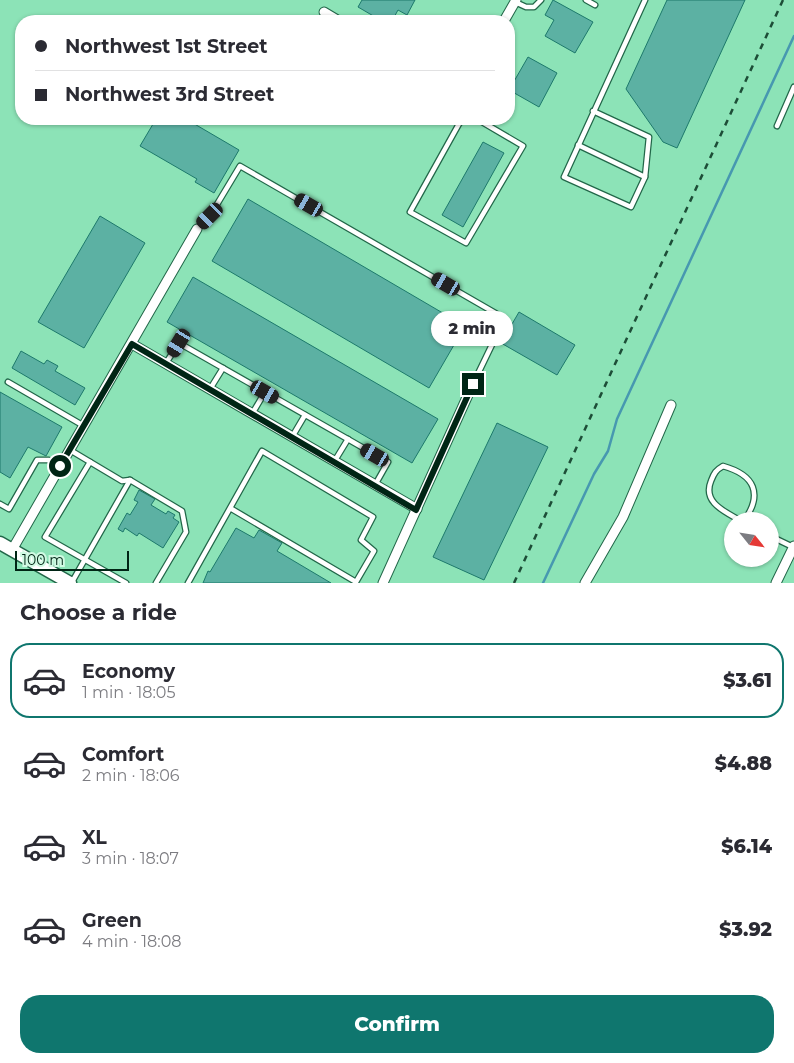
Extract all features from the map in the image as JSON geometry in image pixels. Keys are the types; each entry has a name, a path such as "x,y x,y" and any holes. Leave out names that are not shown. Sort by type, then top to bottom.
{"main road":[{"path":"0,542 71,583"}],"street":[{"path":"508,15 516,1"},
{"path":"324,12 329,15"},
{"path":"12,550 197,229"},
{"path":"132,344 416,510"},
{"path":"383,583 473,384"},
{"path":"584,583 623,517 671,405"},
{"path":"776,583 794,547"}],"lane":[{"path":"516,1 526,7 534,7 541,0"},
{"path":"586,0 595,5"},
{"path":"593,111 649,137 645,177 631,207 564,177 593,111 644,0"},
{"path":"777,126 794,87"},
{"path":"458,125 410,212 466,243 523,146 487,125"},
{"path":"578,145 645,177"},
{"path":"197,229 210,216 240,166 497,314 502,324 473,384"},
{"path":"166,364 179,343 388,462 375,485"},
{"path":"210,389 223,368"},
{"path":"8,382 84,426"},
{"path":"252,414 265,392"},
{"path":"292,437 305,415"},
{"path":"334,462 348,439"},
{"path":"70,450 122,480 130,480 182,511 186,532 156,583"},
{"path":"188,583 230,508 262,451 373,516 361,540 374,551 357,582 230,508"},
{"path":"0,504 9,509 37,460 49,460 60,466"},
{"path":"90,462 45,537 126,583"},
{"path":"723,466 736,469 750,479 755,494 753,508 742,521 717,507 709,497 709,484 715,470 723,466"},
{"path":"71,583 130,480"},
{"path":"779,540 794,547"}],"building":[{"path":"362,0 415,0 407,15 398,10 395,15 372,15 358,7"},
{"path":"553,0 593,22 575,53 545,36 554,20 545,15"},
{"path":"667,0 745,0 677,148 663,142 626,89"},
{"path":"528,57 557,73 539,107 515,93 515,80"},
{"path":"152,125 196,125 239,150 214,193 195,182 197,179 140,146"},
{"path":"483,142 504,153 463,227 442,215"},
{"path":"248,199 465,326 429,388 212,261"},
{"path":"100,216 145,243 84,348 38,322"},
{"path":"193,277 438,419 412,463 167,322"},
{"path":"519,312 575,345 557,375 501,343"},
{"path":"21,351 44,364 47,360 58,366 55,371 85,388 75,405 12,368"},
{"path":"0,392 62,427 46,456 28,447 10,478 0,472"},
{"path":"497,423 548,447 484,580 433,557"},
{"path":"139,490 155,499 151,505 166,514 168,511 175,515 173,518 179,522 163,548 139,533 137,536 125,528 123,532 118,529 127,513 130,515 138,502 134,500"},
{"path":"236,528 254,538 259,530 282,543 277,551 331,583 203,583 208,571 210,572"}],"waterway":[{"path":"543,583 594,474 608,451 617,419 794,36"}],"railway":[{"path":"514,583 783,0"}],"route":[{"path":"60,466 132,344 416,510 473,384"}]}
